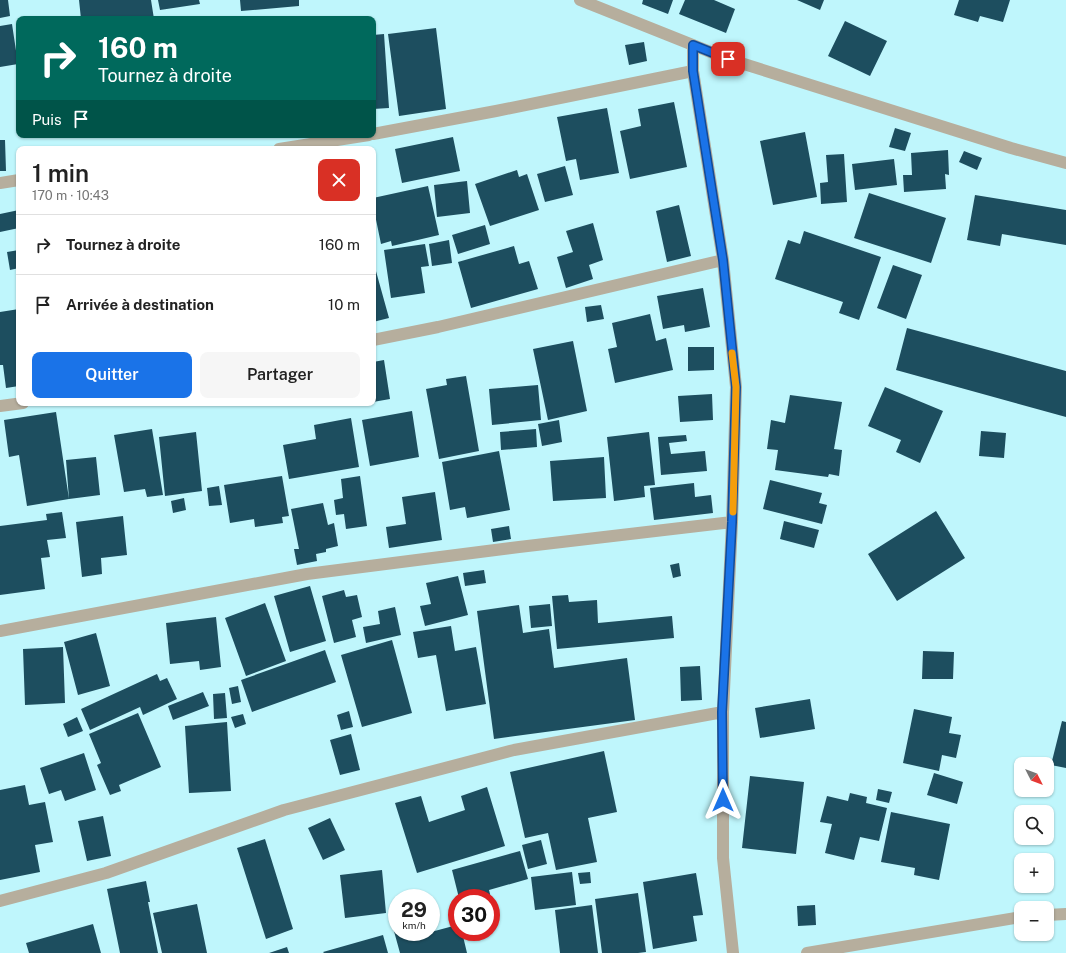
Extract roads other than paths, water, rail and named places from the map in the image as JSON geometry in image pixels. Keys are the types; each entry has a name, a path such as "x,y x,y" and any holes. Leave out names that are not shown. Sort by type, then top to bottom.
{"street":[{"path":"580,0 743,64 1011,148 1066,163"},
{"path":"693,45 693,71 723,260 736,387 732,522 722,712 723,858 733,953"},
{"path":"376,133 693,71"},
{"path":"298,146 350,138"},
{"path":"0,183 16,180"},
{"path":"376,339 438,327 723,260"},
{"path":"0,406 16,404"},
{"path":"0,631 307,574 519,546 732,522"},
{"path":"0,901 106,873 284,810 506,752 722,712"},
{"path":"1054,915 1066,914"},
{"path":"807,953 1014,918"}]}
